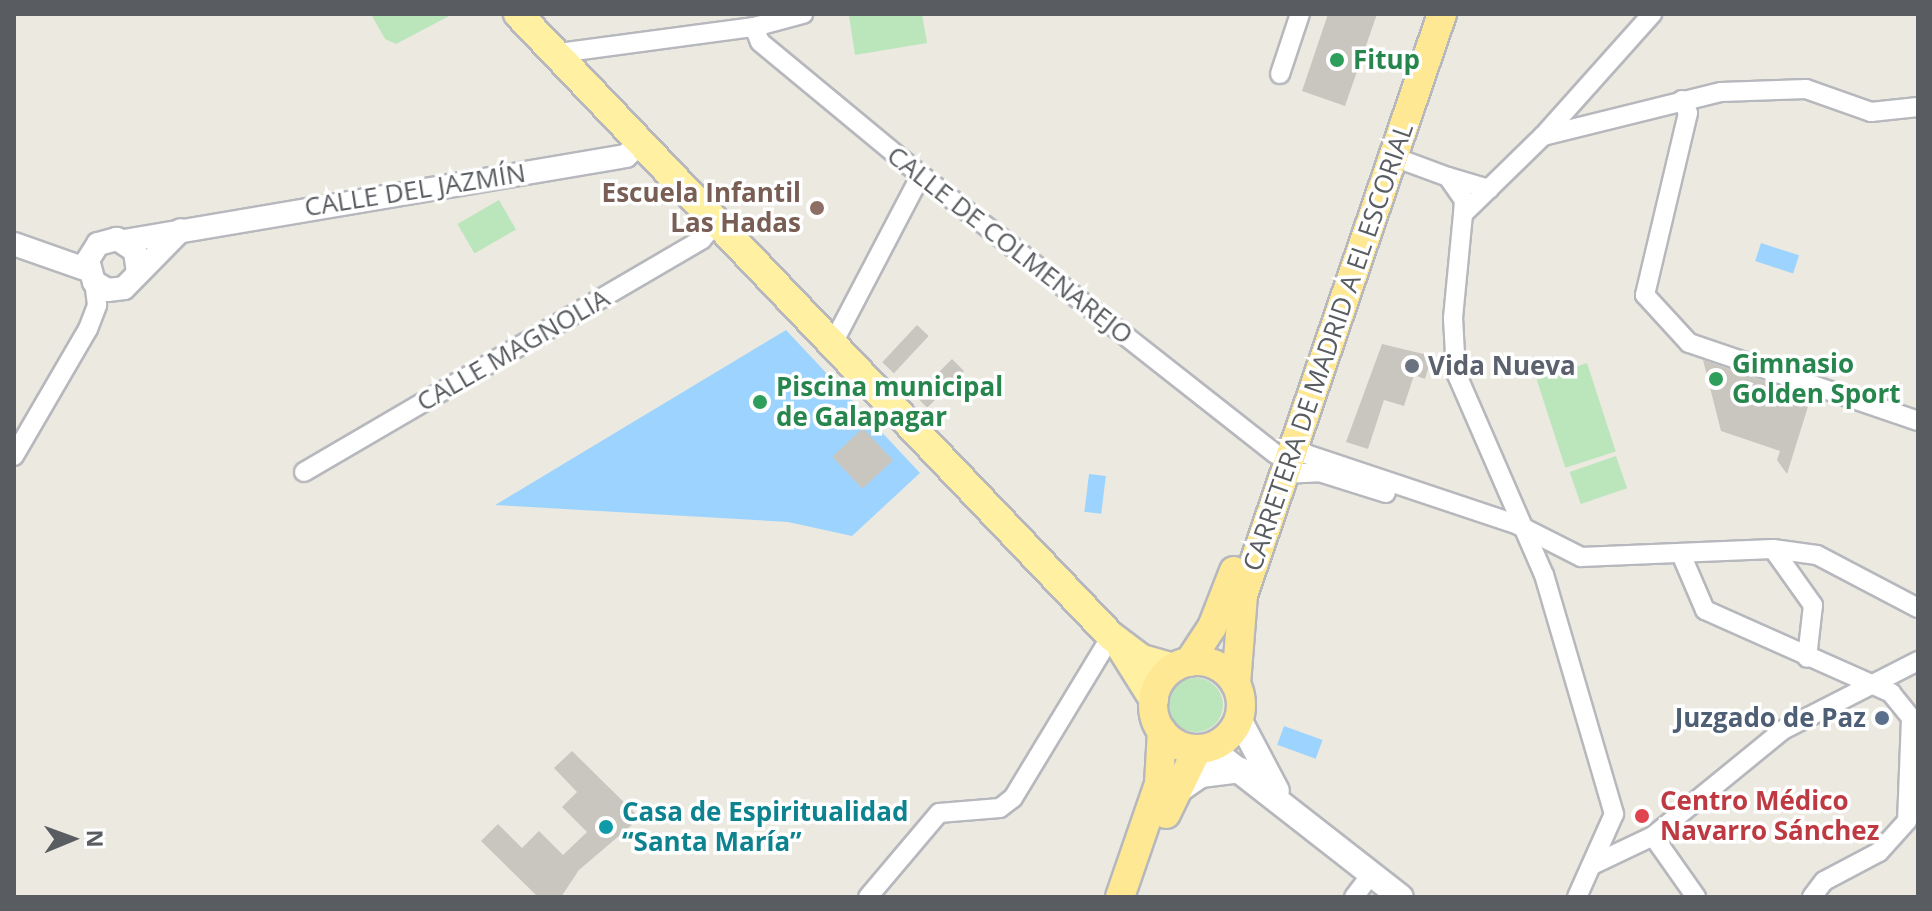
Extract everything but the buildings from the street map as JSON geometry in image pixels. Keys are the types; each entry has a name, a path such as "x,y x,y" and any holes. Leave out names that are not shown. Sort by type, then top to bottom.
{"highway":[{"name":"CARRETERA DE MADRID A EL ESCORIAL","path":"1236,684 1243,595 1425,14"},
{"name":"CARRETERA DE MADRID A EL ESCORIAL","path":"1181,665 1223,601 1285,457 1394,157 1442,14"},
{"path":"1120,897 1159,784 1162,731 1154,700 1181,665 1216,665 1236,684 1239,719 1228,737 1203,749 1173,795 1137,897"},
{"path":"1162,731 1203,749"}],"main road":[{"path":"518,14 559,53 832,345 1115,640 1154,700"},
{"path":"1115,640 1181,665"},
{"path":"1239,719 1283,800"},
{"path":"1203,749 1241,770 1283,800 1401,897"},
{"path":"1173,795 1201,775 1241,770"}],"street":[{"path":"559,53 754,27 803,14"},
{"path":"1280,74 1300,14"},
{"path":"1463,214 1543,136 1652,14"},
{"name":"CALLE DE COLMENAREJO","path":"754,27 760,42 921,175 1285,457 1319,472 1521,533"},
{"path":"1543,136 1721,92 1806,89 1871,112 1918,107"},
{"path":"1682,100 1688,113 1645,295 1689,343 1918,421"},
{"name":"CALLE DEL JAZMÍN","path":"124,241 185,227 626,156 641,142"},
{"path":"1394,157 1489,189"},
{"path":"832,345 921,175"},
{"path":"1448,177 1464,200 1453,318 1456,373 1521,533 1544,575 1614,814 1577,897"},
{"name":"CALLE MAGNOLIA","path":"304,472 702,239 717,222"},
{"path":"88,329 131,280 185,227"},
{"path":"124,241 138,258 131,280 108,290 91,276 24,247 124,241"},
{"path":"14,456 88,329 97,305 91,276 98,244"},
{"name":"CALLE DE COLMENAREJO","path":"1285,457 1306,454 1581,557"},
{"path":"1773,549 1813,605 1807,658"},
{"name":"CALLE DE COLMENAREJO","path":"1544,575 1560,556 1773,549 1842,564 1918,608"},
{"path":"1681,554 1705,610 1877,687 1903,703 1911,718"},
{"path":"868,897 939,813 1000,808 1013,798 1115,640"},
{"path":"1592,865 1653,836 1783,730 1877,687 1912,666"},
{"path":"1812,897 1824,881 1879,852 1909,811 1912,666"},
{"path":"1653,836 1696,897"},
{"path":"1354,897 1372,873"}],"green space":[{"path":"453,14 396,44 385,39 372,16"},
{"path":"922,14 927,43 855,55 849,16"},
{"path":"499,200 516,229 474,253 457,224"},
{"path":"1587,363 1616,451 1565,468 1537,379"},
{"path":"1616,456 1627,488 1581,504 1570,472"},
{"path":"1196,678 1215,686 1223,705 1215,724 1196,732 1177,724 1169,705 1177,686"}],"water":[{"path":"1761,243 1799,255 1793,273 1755,261"},
{"name":"Piscina municipal de Galapagar","path":"786,330 920,473 852,536 788,522 495,505"},
{"path":"1089,474 1106,476 1101,514 1084,512"},
{"path":"1284,726 1323,740 1316,759 1277,745"}],"place":[{"name":"Fitup","path":"1337,60"},
{"name":"Escuela Infantil Las Hadas","path":"817,208"},
{"name":"Vida Nueva","path":"1412,366"},
{"name":"Gimnasio Golden Sport","path":"1716,379"},
{"name":"Piscina municipal de Galapagar","path":"760,402"},
{"name":"Juzgado de Paz","path":"1882,718"},
{"name":"Centro Médico Navarro Sánchez","path":"1642,816"},
{"name":"Casa de Espiritualidad “Santa María”","path":"606,827"}]}
